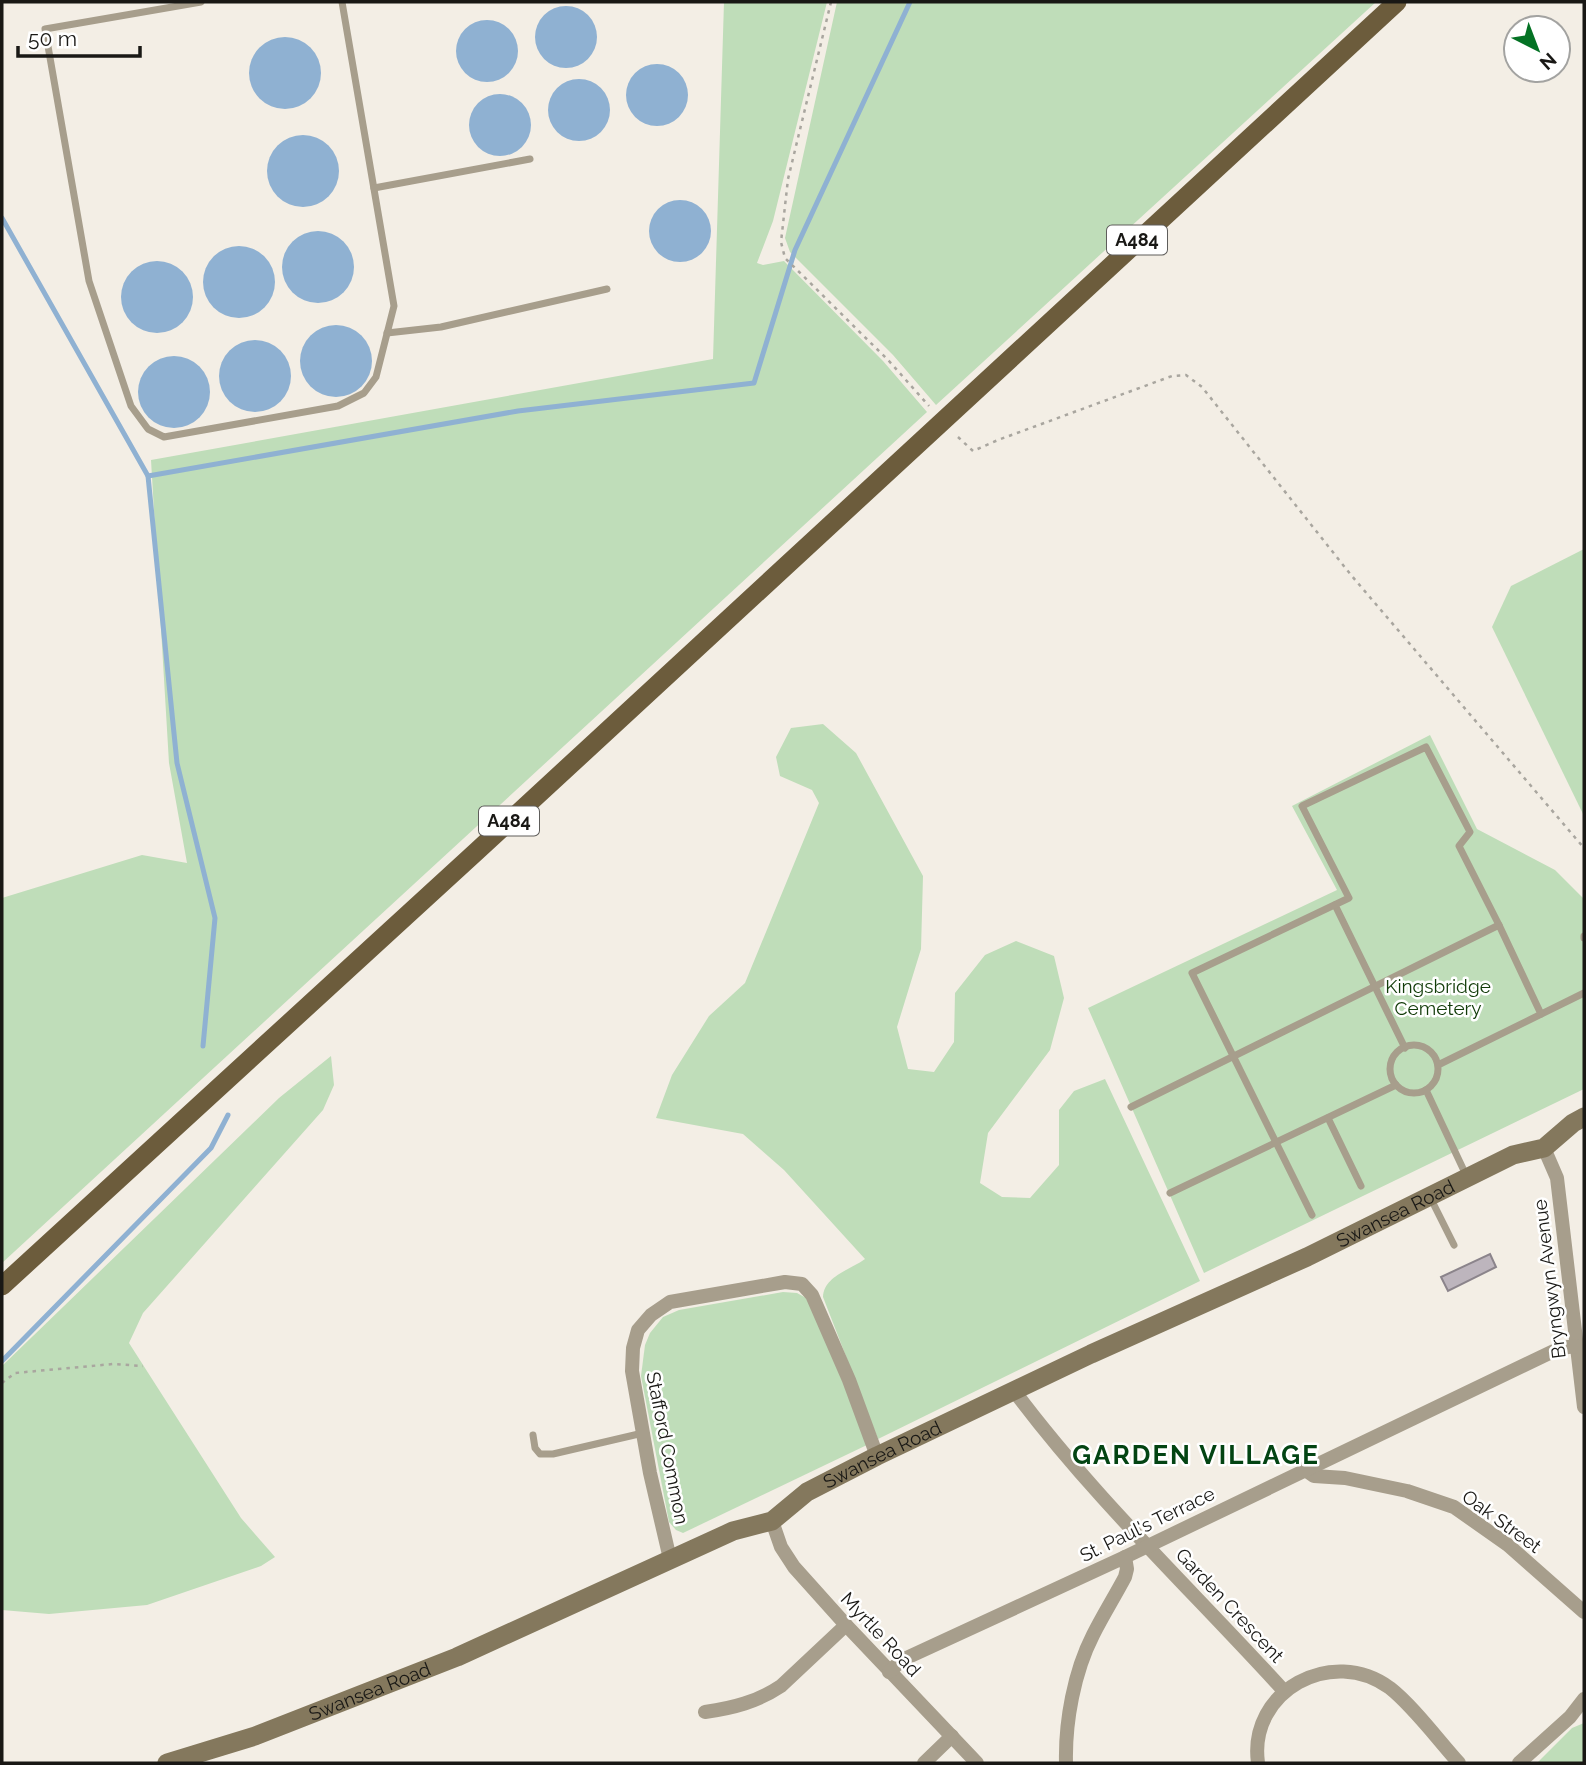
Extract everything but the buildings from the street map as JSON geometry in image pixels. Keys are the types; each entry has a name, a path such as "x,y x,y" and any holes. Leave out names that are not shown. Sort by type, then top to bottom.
{"main road":[{"name":"A484","path":"2,1286 1397,2"},
{"name":"Swansea Road","path":"167,1763 255,1736 457,1657 733,1531 772,1521 807,1492 877,1456 1091,1354 1307,1257 1513,1155 1544,1148 1584,1117"}],"street":[{"name":"Bryngwyn Avenue","path":"1544,1148 1557,1178 1584,1407"},
{"name":"Stafford Common","path":"670,1559 650,1473 632,1371 633,1348 638,1330 650,1315 670,1303 785,1282 802,1284 811,1295 849,1380 877,1456"},
{"name":"St. Paul's Terrace","path":"889,1672 902,1660 1125,1557 1304,1469 1560,1348 1577,1346"},
{"name":"Garden Crescent","path":"1015,1392 1034,1418 1147,1545 1284,1691"},
{"name":"Oak Street","path":"1304,1469 1314,1476 1345,1478 1395,1489 1454,1507 1508,1545 1584,1612"},
{"name":"Myrtle Road","path":"772,1521 788,1559 889,1672 977,1763"},
{"path":"1066,1763 1071,1710 1079,1671 1092,1636 1125,1577 1125,1557"},
{"path":"705,1712 734,1708 769,1694 846,1625"},
{"name":"Garden Crescent","path":"1258,1763 1258,1745 1264,1719 1275,1700 1301,1680 1323,1672 1344,1671 1370,1678 1390,1689 1459,1763"},
{"path":"1518,1763 1570,1717 1584,1699"},
{"path":"924,1763 952,1736"}],"lane":[{"path":"201,2 45,29 89,281 107,339 136,415 154,433 164,437 347,403 364,393 376,377 394,306 341,2"},
{"path":"374,188 530,159"},
{"path":"387,333 441,327 607,289"},
{"path":"1312,1215 1192,973 1349,898 1301,806 1426,747 1470,832 1459,846 1541,1014"},
{"path":"1335,905 1405,1048"},
{"path":"1131,1107 1499,926"},
{"path":"1438,1065 1584,993"},
{"path":"1422,1046 1435,1057 1438,1065 1436,1079 1426,1090 1412,1093 1396,1085 1391,1072 1395,1055 1405,1048 1422,1046"},
{"path":"1170,1193 1396,1085"},
{"path":"1426,1090 1467,1177"},
{"path":"1328,1118 1361,1186"},
{"path":"1430,1195 1454,1245"},
{"path":"533,1435 535,1448 540,1454 553,1454 643,1433"}],"path":[{"path":"831,2 789,179 780,242 785,258 889,361 929,406"},
{"path":"958,437 973,451 1172,376 1186,375 1202,387 1351,575 1584,848"},
{"path":"2,1383 15,1373 113,1364 143,1366"}],"green space":[{"path":"724,2 827,2 773,221 757,263 763,265 784,261 883,361 927,412 2,1263 2,898 142,855 187,863 169,763 151,460 713,359"},
{"path":"837,2 1376,2 936,405 893,355 790,252 785,238"},
{"path":"1584,549 1584,816 1492,627 1511,586"},
{"path":"823,724 856,753 923,876 921,949 897,1027 908,1069 934,1072 954,1042 955,993 985,955 1016,941 1054,956 1064,998 1050,1050 988,1133 980,1183 1002,1197 1030,1198 1059,1165 1059,1110 1074,1091 1105,1079 1200,1281 878,1439 823,1297 824,1290 833,1279 865,1259 784,1170 743,1134 656,1118 672,1075 709,1016 745,983 819,803 812,790 780,776 776,757 791,728"},
{"name":"Kingsbridge Cemetery","path":"1430,735 1477,829 1555,870 1584,899 1584,1089 1204,1273 1088,1008 1337,890 1292,806"},
{"path":"331,1056 334,1085 323,1110 143,1313 129,1343 241,1518 275,1557 261,1566 147,1605 49,1614 2,1610 2,1366 279,1098"},
{"path":"783,1292 797,1293 808,1299 869,1444 683,1533 676,1530 669,1522 641,1376 645,1345 650,1333 663,1317 679,1310"},
{"path":"1584,1723 1584,1763 1537,1763 1572,1728"}],"water":[{"path":"560,6 572,6 588,15 595,25 595,49 588,59 572,68 560,68 549,63 540,54 535,43 535,31 540,20 549,11"},
{"path":"481,20 493,20 509,29 516,39 516,63 509,73 493,82 481,82 470,77 461,68 456,57 456,45 461,34 470,25"},
{"path":"285,37 305,43 315,53 321,73 315,93 305,103 285,109 265,103 255,93 249,73 255,53 265,43"},
{"path":"651,64 663,64 679,73 686,83 686,107 679,117 663,126 651,126 640,121 631,112 626,101 626,89 631,78 640,69"},
{"path":"573,79 585,79 601,88 608,98 608,122 601,132 585,141 573,141 562,136 553,127 548,116 548,104 553,93 562,84"},
{"path":"494,94 506,94 522,103 529,113 529,137 522,147 506,156 494,156 483,151 474,142 469,131 469,119 474,108 483,99"},
{"path":"303,135 323,141 333,151 339,171 333,191 323,201 303,207 283,201 273,191 267,171 273,151 283,141"},
{"path":"674,200 686,200 702,209 709,219 709,243 702,253 686,262 674,262 663,257 654,248 649,237 649,225 654,214 663,205"},
{"path":"318,231 338,237 348,247 354,267 348,287 338,297 318,303 298,297 288,287 282,267 288,247 298,237"},
{"path":"239,246 259,252 269,262 275,282 269,302 259,312 239,318 219,312 209,302 203,282 209,262 219,252"},
{"path":"157,261 177,267 187,277 193,297 187,317 177,327 157,333 137,327 127,317 121,297 127,277 137,267"},
{"path":"336,325 356,331 366,341 372,361 366,381 356,391 336,397 316,391 306,381 300,361 306,341 316,331"},
{"path":"255,340 275,346 285,356 291,376 285,396 275,406 255,412 235,406 225,396 219,376 225,356 235,346"},
{"path":"174,356 194,362 204,372 210,392 204,412 194,422 174,428 154,422 144,412 138,392 144,372 154,362"}],"waterway":[{"path":"148,476 518,411 754,383 795,250 910,2"},
{"path":"2,218 148,476 177,763 215,918 203,1046"},
{"path":"2,1361 211,1148 228,1115"}],"district":[{"name":"GARDEN VILLAGE","path":"1196,1455"}]}
